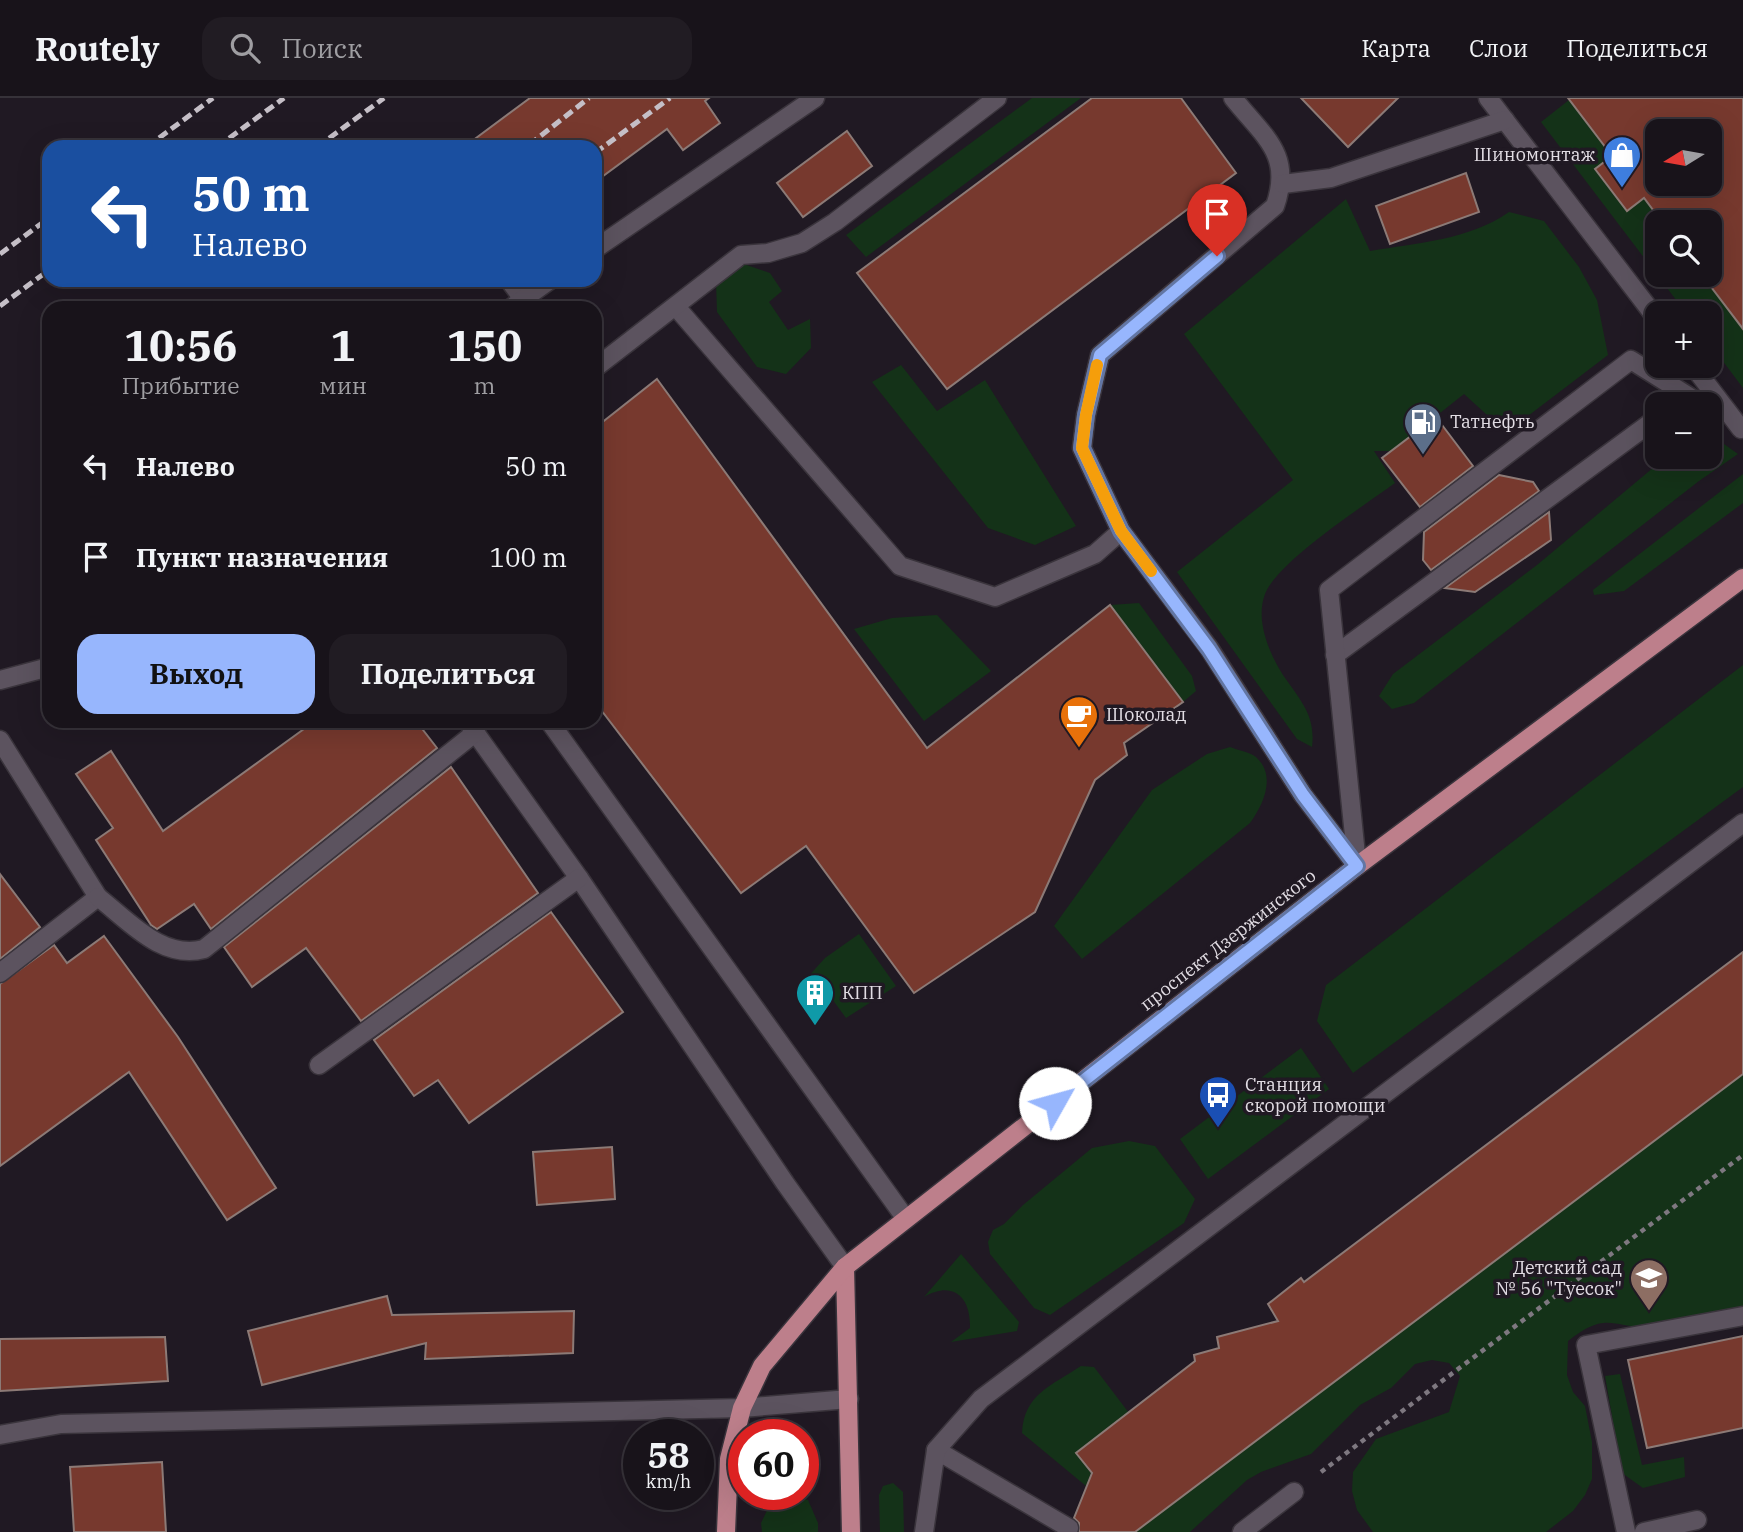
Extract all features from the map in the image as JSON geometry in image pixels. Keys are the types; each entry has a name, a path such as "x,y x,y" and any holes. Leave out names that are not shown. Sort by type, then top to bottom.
{"main road":[{"name":"проспект Дзержинского","path":"726,1532 729,1459 742,1408 762,1366 845,1267 1357,866 1743,578"},
{"path":"845,1267 851,1532"}],"lane":[{"path":"602,244 815,98"},
{"path":"602,363 677,308 741,255 768,253 802,243 835,222 997,98"},
{"path":"1233,98 1279,156 1283,184 1275,206 1100,355 1086,415 1082,448 1121,531 1209,649 1303,795 1357,866"},
{"path":"1488,98 1645,303"},
{"path":"1283,184 1331,178 1505,120"},
{"path":"520,301 540,287"},
{"path":"677,308 900,566 995,597 1095,554 1121,531"},
{"path":"1357,866 1329,590 1631,360 1675,392"},
{"path":"1702,378 1742,430"},
{"path":"1722,418 1742,430"},
{"path":"1335,654 1645,427"},
{"path":"0,680 42,669"},
{"path":"0,740 98,897 165,948 189,953 204,948 471,728"},
{"path":"473,728 579,878 785,1183 845,1267"},
{"path":"554,728 906,1219"},
{"path":"924,1532 936,1450 981,1399 1743,823"},
{"path":"319,1065 579,878"},
{"path":"0,973 98,897"},
{"path":"1626,1532 1586,1345 1743,1316"},
{"path":"0,1435 61,1424 742,1408 849,1399"},
{"path":"936,1450 1069,1528"},
{"path":"1242,1532 1294,1492"},
{"path":"1644,1532 1697,1520"}],"path":[{"path":"1294,1492 1743,1155"}],"green space":[{"path":"1032,98 1081,98 866,257 846,235"},
{"path":"1569,100 1612,156 1595,170 1627,211 1644,198 1653,210 1645,210 1645,259 1541,122"},
{"path":"1346,199 1370,251 1460,235 1509,212 1544,221 1579,267 1597,300 1608,355 1516,425 1498,425 1464,394 1392,451 1374,451 1395,483 1303,551 1273,581 1262,604 1265,636 1278,666 1309,717 1312,747 1297,739 1177,572 1293,480 1184,334"},
{"path":"741,263 770,273 782,291 769,302 788,330 810,319 811,348 786,374 757,367 717,312 716,282"},
{"path":"1666,287 1711,287 1722,301 1677,301"},
{"path":"1722,301 1743,329 1743,388 1722,360"},
{"path":"901,365 937,411 985,380 1076,526 1035,545 988,528 872,382"},
{"path":"1722,444 1738,454 1722,465"},
{"path":"1652,469 1716,469 1414,703 1392,709 1379,696 1393,674 1537,565"},
{"path":"1743,474 1743,503 1624,591 1594,595 1593,590"},
{"path":"1139,603 1192,676 1196,691 1183,702 1110,605"},
{"path":"937,615 991,671 924,721 854,629 892,618"},
{"path":"1743,665 1743,787 1353,1073 1317,1021 1326,985"},
{"path":"1230,747 1256,757 1266,773 1266,790 1250,823 1082,959 1054,926 1152,790 1207,754"},
{"path":"859,934 896,986 846,1018 827,992 810,1003 806,979 825,958"},
{"path":"1301,1048 1329,1089 1208,1179 1180,1139"},
{"path":"1743,1074 1743,1312 1651,1327 1601,1323 1568,1341 1567,1375 1573,1392 1585,1406 1592,1442 1592,1479 1585,1495 1573,1511 1546,1532 1373,1532 1357,1510 1352,1491 1353,1472 1376,1439 1449,1412 1460,1376 1449,1363 1432,1360 1415,1364 1391,1388 1360,1405 1311,1454 1261,1472 1247,1480 1190,1532 1135,1532"},
{"path":"1129,1141 1155,1146 1195,1199 1184,1223 1050,1315 1034,1308 990,1254 988,1242 993,1230 1004,1224 1092,1148"},
{"path":"961,1254 1019,1322 1017,1331 951,1342 970,1328 970,1317 964,1300 952,1291 944,1290 924,1297"},
{"path":"1081,1366 1094,1367 1129,1413 1077,1453 1091,1473 1086,1486 1022,1433 1028,1409 1041,1392"},
{"path":"1620,1374 1642,1465 1684,1457 1685,1477 1643,1488 1622,1473 1605,1376"},
{"path":"893,1483 903,1492 904,1532 880,1532 879,1495 883,1486"},
{"path":"767,1510 812,1510 818,1523 818,1532 762,1532 761,1523"}],"building":[{"path":"530,98 709,98 705,101 720,123 683,150 667,129 602,177 602,140 473,140"},
{"path":"1092,98 1181,98 1236,173 947,389 857,273"},
{"path":"1301,98 1398,98 1348,147"},
{"path":"1568,98 1743,98 1743,329 1711,287 1722,287 1722,210 1653,210 1644,198 1627,211 1595,169 1612,156"},
{"path":"847,131 872,166 803,217 777,183"},
{"path":"1466,173 1479,212 1390,244 1376,206"},
{"path":"657,379 927,748 1110,605 1183,702 1124,743 1127,755 1095,780 1035,912 914,993 806,846 741,893 602,711 602,422"},
{"name":"Татнефть","path":"1436,417 1473,466 1420,507 1382,458"},
{"path":"1499,475 1533,482 1539,491 1431,570 1423,560 1424,532"},
{"path":"1549,512 1551,540 1475,592 1445,588"},
{"path":"305,728 421,728 437,748 211,929 194,904 157,929 151,925 96,840 113,828 76,774 111,751 163,831"},
{"path":"451,767 538,893 361,1021 306,948 252,987 224,947"},
{"path":"0,874 40,927 0,959"},
{"path":"551,912 623,1012 469,1123 438,1080 414,1096 374,1040"},
{"path":"104,936 178,1037 276,1188 227,1220 129,1072 0,1166 0,984 54,945 67,963"},
{"path":"1743,952 1743,1074 1135,1532 1079,1532 1079,1523 1074,1518 1092,1473 1076,1453 1195,1361 1194,1355 1219,1348 1217,1337 1278,1321 1268,1304 1301,1278 1304,1282"},
{"path":"612,1147 615,1199 537,1205 533,1152"},
{"path":"387,1296 392,1315 574,1311 573,1353 425,1359 426,1343 262,1385 248,1331"},
{"path":"1743,1336 1743,1428 1647,1448 1628,1360"},
{"path":"165,1337 168,1381 0,1391 0,1339"},
{"path":"162,1462 166,1532 74,1532 70,1467"}],"railway":[{"path":"156,140 213,98"},
{"path":"227,140 284,98"},
{"path":"327,140 384,98"},
{"path":"535,140 589,98"},
{"path":"602,148 670,98"},
{"path":"0,254 42,223"},
{"path":"0,306 42,275"}],"slow traffic":[{"path":"1097,365 1082,448 1121,531 1151,571"}],"place":[{"name":"Шиномонтаж","path":"1622,189"},
{"name":"Татнефть","path":"1423,456"},
{"name":"Шоколад","path":"1079,749"},
{"name":"КПП","path":"815,1027"},
{"name":"Станция скорой помощи","path":"1218,1129"},
{"name":"Детский сад № 56 \"Туесок\"","path":"1649,1312"}],"route":[{"path":"1055,1103 1357,866 1303,795 1209,649 1121,531 1082,448 1086,415 1100,355 1217,256"}]}
